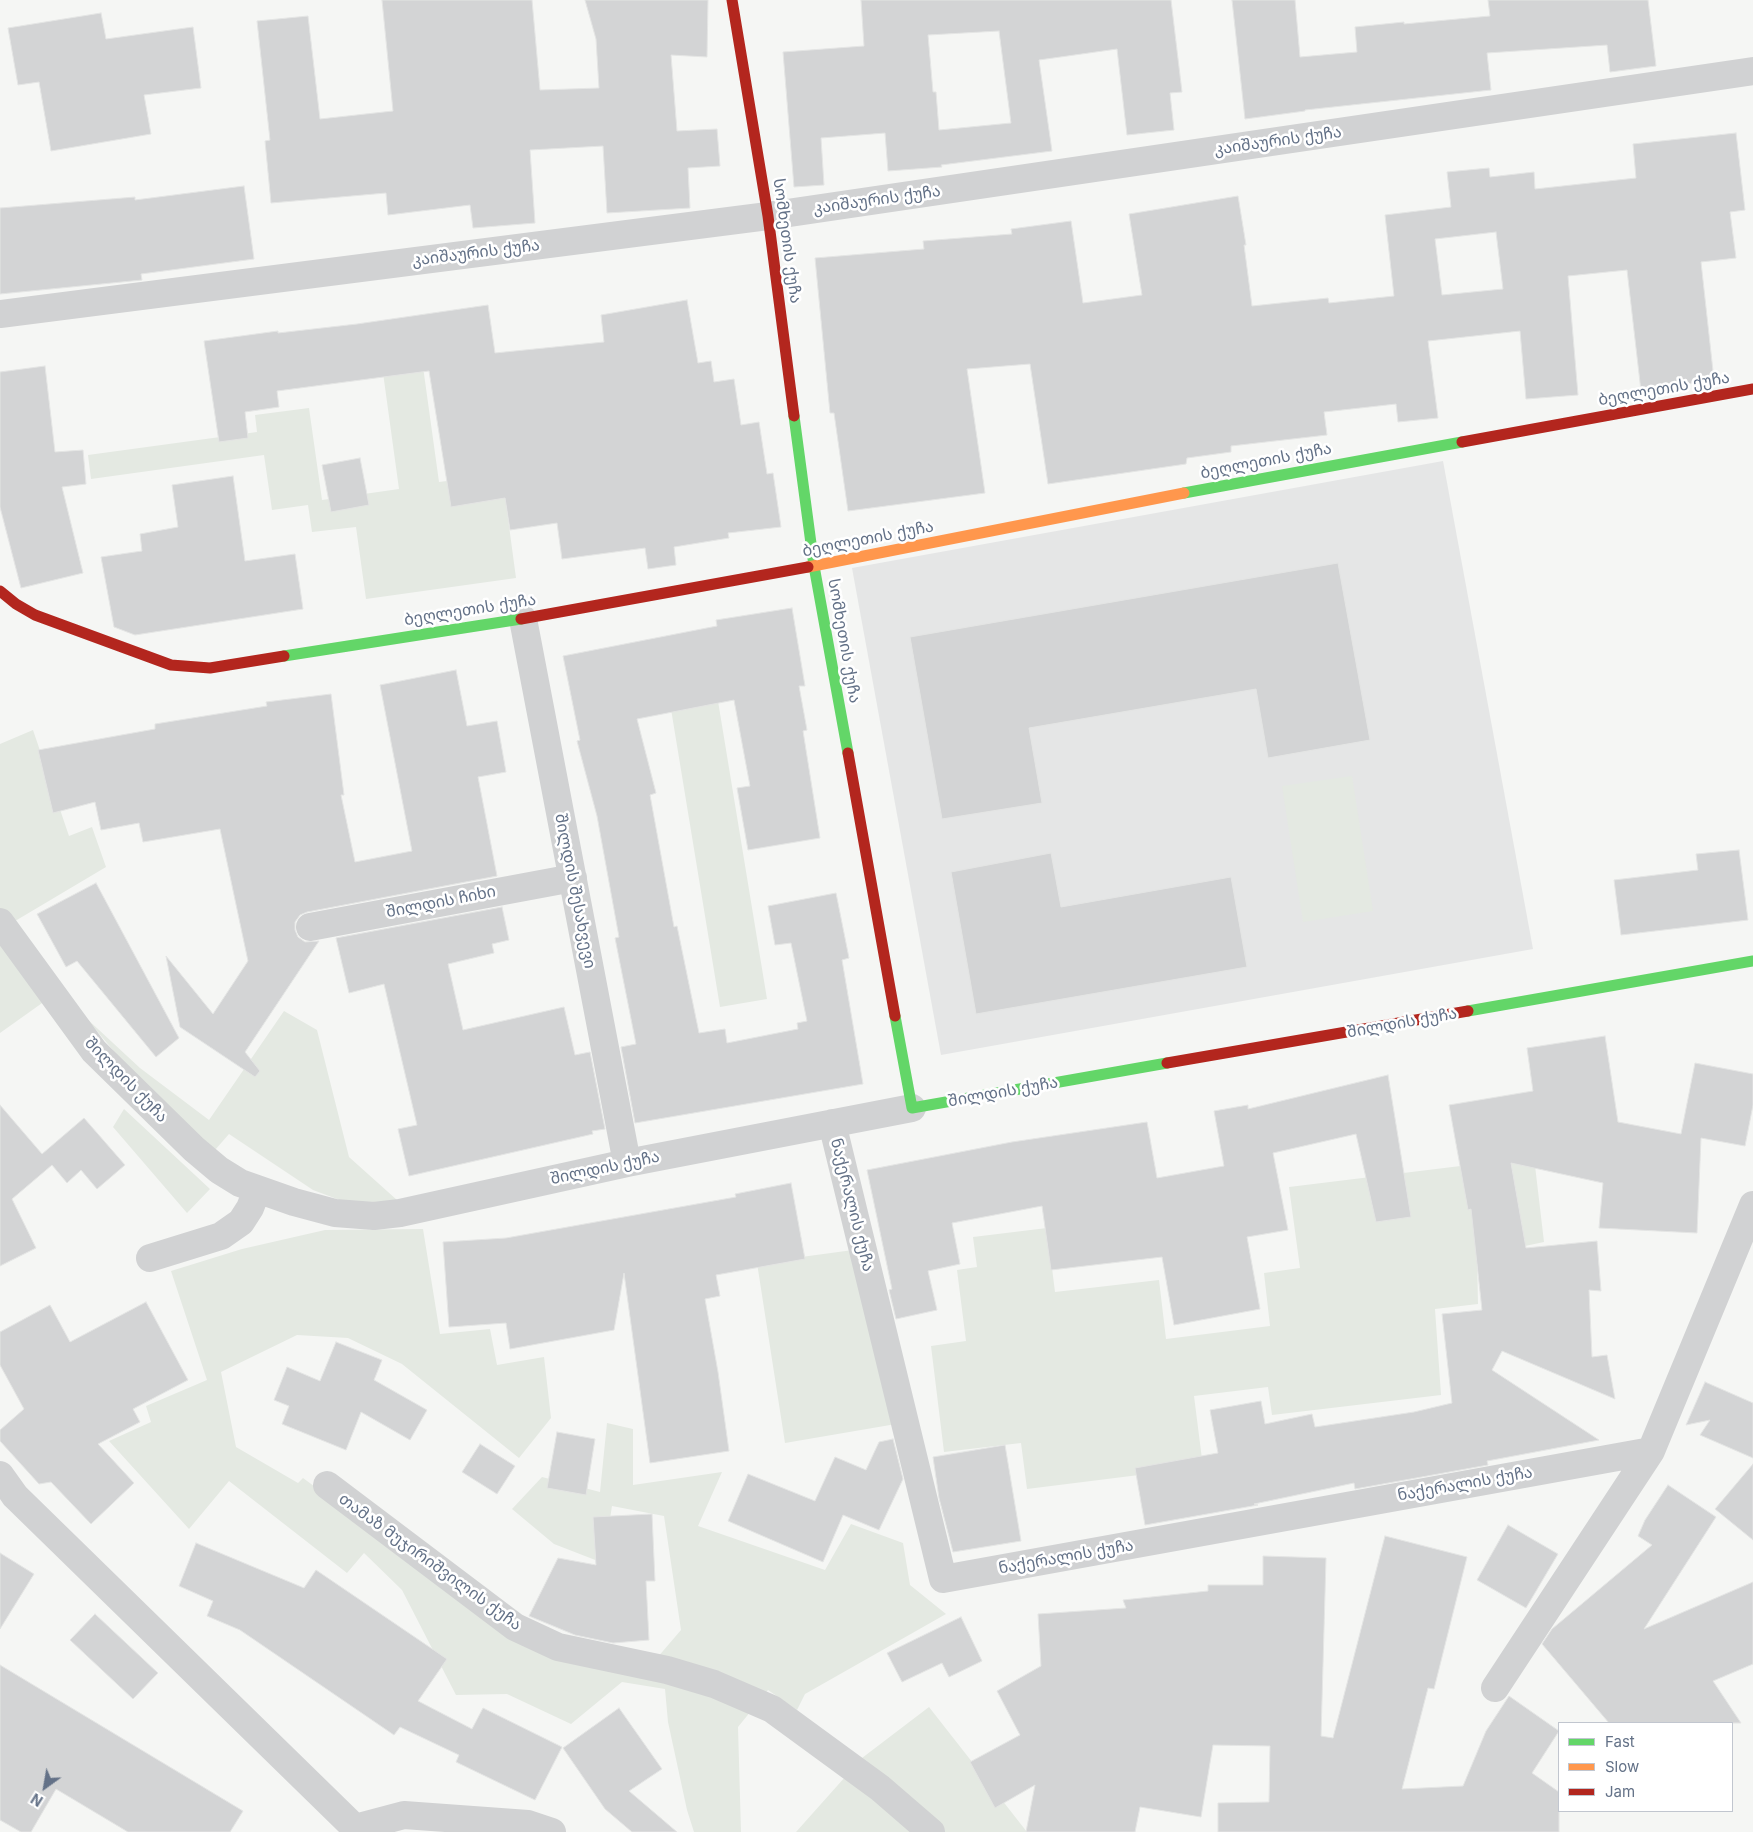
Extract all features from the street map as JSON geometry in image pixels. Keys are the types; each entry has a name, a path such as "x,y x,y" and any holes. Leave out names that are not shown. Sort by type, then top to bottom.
{"street":[{"name":"სომხეთის ქუჩა","path":"732,0 768,216 814,566 912,1108"},
{"name":"კაიშაურის ქუჩა","path":"0,314 768,216 1753,71"},
{"name":"ბეღლეთის ქუჩა","path":"0,591 34,615 171,664 210,668 523,618 814,566 1282,474 1753,389"},
{"name":"შილდის შესახვევი","path":"523,618 627,1163"},
{"name":"შილდის ჩიხი","path":"310,927 572,878"},
{"name":"შილდის ქუჩა","path":"0,922 94,1051 194,1149 219,1170 240,1183 257,1190 335,1213 374,1216 400,1214 627,1163 912,1108 1753,961"},
{"name":"ნაქერალის ქუჩა","path":"832,1123 943,1579 1651,1451"},
{"path":"150,1258 221,1236 241,1222 250,1208 257,1190"},
{"path":"1495,1688 1651,1451 1753,1205"},
{"name":"თამაზ მუჯირიშვილის ქუჩა","path":"327,1485 516,1627 558,1647 667,1670 714,1684 772,1709 880,1788 931,1832"},
{"path":"5,1494 354,1830 404,1815 528,1824 552,1832"}],"shaded area":[{"path":"420,345 439,482 502,474 516,578 366,599 356,527 312,532 308,505 272,510 264,455 91,479 88,455 257,432 255,415 309,408 322,500 399,489 380,351"},
{"path":"1443,461 1533,949 941,1055 852,568"},
{"path":"717,695 767,999 720,1007 670,703"},
{"path":"33,730 69,836 92,827 106,867 0,930 0,744"},
{"path":"1352,776 1373,911 1303,922 1282,786"},
{"path":"0,939 45,1001 0,1033"},
{"path":"284,1011 317,1030 349,1157 397,1200 361,1208 313,1190 229,1134 215,1150 145,1088 85,1017 140,1068 209,1120"},
{"path":"124,1109 210,1189 187,1213 113,1127"},
{"path":"1534,1157 1544,1242 1477,1256 1478,1304 1435,1309 1441,1395 1272,1415 1268,1387 1194,1396 1203,1467 1027,1489 1021,1443 944,1452 931,1346 966,1341 957,1270 977,1267 973,1237 1047,1228 1055,1292 1159,1280 1166,1339 1270,1326 1264,1273 1300,1268 1289,1187"},
{"path":"423,1229 440,1334 490,1329 497,1365 544,1357 551,1418 519,1458 402,1364 348,1338 297,1335 221,1372 236,1447 298,1483 303,1478 520,1639 657,1658 681,1630 664,1516 612,1506 603,1563 554,1544 512,1509 542,1477 600,1492 607,1423 633,1429 633,1485 722,1472 698,1526 825,1570 851,1524 903,1543 910,1585 946,1614 805,1694 797,1710 768,1690 738,1727 741,1832 694,1832 687,1810 668,1722 665,1689 622,1682 571,1724 507,1694 456,1695 402,1590 364,1553 347,1573 229,1481 189,1529 109,1441 151,1422 146,1406 207,1380 171,1271 242,1249 325,1230"},
{"path":"853,1250 896,1424 785,1443 757,1263"},
{"path":"929,1707 1027,1832 796,1832 862,1758"}],"building":[{"path":"382,0 532,0 540,90 599,88 596,39 585,0 708,0 707,57 671,55 677,131 717,129 720,166 688,168 690,208 607,213 603,146 530,150 535,223 473,228 470,205 388,215 386,193 271,203 265,141 270,140 257,21 308,16 320,119 393,111"},
{"path":"861,0 1171,0 1182,92 1170,93 1174,130 1127,135 1117,49 1039,60 1052,151 941,165 942,167 888,171 885,133 821,138 824,185 794,187 783,52 864,46","holes":["999,31 1011,123 939,130 936,92 933,92 928,35"]},
{"path":"1232,0 1295,0 1300,57 1357,52 1355,27 1490,16 1488,0 1648,0 1656,66 1610,72 1607,45 1487,53 1491,90 1305,110 1245,119"},
{"path":"101,13 106,39 193,27 201,88 144,95 151,134 51,151 39,82 18,85 8,28"},
{"path":"1736,133 1745,210 1730,212 1736,258 1701,262 1714,380 1641,391 1627,270 1568,276 1578,395 1526,399 1520,331 1428,341 1438,418 1398,422 1396,404 1324,412 1327,435 1231,446 1231,452 1187,458 1186,464 1048,484 1030,364 967,369 985,493 848,511 834,413 830,413 815,258 924,249 923,241 1012,234 1011,229 1071,221 1083,303 1142,295 1129,214 1238,196 1246,245 1244,245 1252,306 1328,298 1329,303 1394,296 1385,215 1451,207 1447,172 1489,168 1490,177 1534,172 1535,189 1636,178 1633,144","holes":["1496,232 1503,289 1442,295 1435,239"]},
{"path":"244,186 254,259 141,274 142,280 0,294 0,208 135,197 135,200"},
{"path":"687,300 698,363 711,361 714,382 734,379 741,425 759,422 767,474 773,473 781,527 728,533 729,538 674,547 676,565 648,569 645,548 562,559 557,523 510,530 505,498 451,507 429,371 277,391 279,407 245,412 248,438 219,442 204,341 278,331 278,333 357,324 488,305 495,353 604,342 601,315"},
{"path":"45,366 55,452 83,450 86,484 62,487 83,573 21,588 0,507 0,372"},
{"path":"360,458 369,505 331,512 322,465"},
{"path":"233,476 245,561 295,554 303,609 135,635 114,627 101,557 142,551 140,534 178,527 172,485"},
{"path":"1338,563 1370,740 1268,758 1256,689 1029,728 1042,803 942,819 910,637"},
{"path":"792,608 805,686 799,686 807,730 803,731 820,838 748,850 737,788 750,786 734,700 637,719 656,793 650,795 674,927 677,926 699,1033 725,1029 727,1043 798,1029 797,1023 807,1021 791,943 775,945 768,906 836,893 849,958 842,960 863,1084 635,1123 621,1047 636,1044 615,938 619,937 597,816 577,741 580,740 563,656 717,626 716,620"},
{"path":"456,670 467,726 497,721 506,772 478,777 497,876 307,912 300,915 295,922 295,930 298,937 305,942 319,941 245,1052 260,1071 255,1077 180,1027 166,956 213,1014 248,961 220,829 143,842 139,823 101,830 95,802 53,813 38,750 155,729 155,724 267,706 266,702 331,694 344,795 341,795 355,862 412,851 380,685"},
{"path":"1739,850 1748,920 1621,935 1614,880 1698,870 1696,854"},
{"path":"1051,853 1061,907 1231,877 1247,967 976,1014 951,872"},
{"path":"96,883 179,1038 156,1057 77,961 66,967 37,914"},
{"path":"502,907 509,940 492,944 494,953 448,964 463,1030 564,1007 575,1055 590,1052 605,1129 592,1131 593,1134 409,1176 398,1129 417,1125 384,984 349,993 336,938"},
{"path":"1605,1036 1618,1122 1681,1134 1695,1063 1753,1074 1753,1105 1745,1146 1701,1138 1697,1233 1599,1228 1603,1183 1511,1163 1526,1248 1597,1241 1601,1291 1589,1290 1592,1357 1607,1355 1615,1399 1502,1351 1492,1370 1599,1440 1487,1461 1488,1465 1355,1489 1354,1483 1254,1504 1258,1505 1145,1525 1135,1468 1218,1453 1210,1410 1261,1401 1265,1424 1312,1414 1315,1427 1414,1412 1452,1403 1442,1314 1482,1310 1471,1209 1468,1210 1449,1105 1533,1091 1527,1048"},
{"path":"1388,1075 1411,1217 1376,1222 1356,1134 1273,1153 1288,1230 1247,1237 1260,1309 1174,1325 1162,1257 1051,1270 1042,1206 952,1223 960,1264 928,1271 937,1310 896,1319 889,1290 892,1289 867,1170 1012,1142 1147,1122 1157,1178 1224,1166 1214,1111 1248,1105 1248,1109"},
{"path":"0,1105 42,1154 84,1118 125,1165 97,1189 81,1170 67,1183 52,1165 12,1199 36,1248 0,1266"},
{"path":"791,1183 805,1259 716,1275 720,1296 705,1299 729,1451 650,1463 624,1273 614,1330 510,1349 506,1323 449,1327 443,1242 506,1238 736,1197 735,1194"},
{"path":"146,1302 188,1380 133,1409 140,1422 98,1444 134,1483 91,1524 51,1482 39,1484 0,1441 0,1430 24,1409 0,1365 0,1332 50,1305 70,1342"},
{"path":"336,1342 382,1360 374,1380 427,1410 410,1440 361,1412 346,1450 282,1424 289,1406 274,1400 287,1367 320,1381"},
{"path":"1705,1382 1753,1403 1753,1458 1700,1435 1710,1420 1686,1425"},
{"path":"557,1432 595,1439 586,1495 547,1488"},
{"path":"893,1439 903,1479 879,1530 843,1515 823,1562 728,1521 748,1474 815,1501 835,1457 866,1470 879,1442"},
{"path":"480,1444 515,1466 497,1494 462,1472"},
{"path":"1005,1445 1021,1541 953,1552 939,1498 933,1457"},
{"path":"1753,1464 1753,1540 1715,1509"},
{"path":"1668,1485 1716,1517 1644,1629 1753,1582 1753,1664 1713,1681 1741,1723 1608,1722 1542,1644 1552,1629 1652,1545 1638,1536 1645,1520"},
{"path":"652,1514 655,1581 646,1581 649,1640 613,1643 575,1635 529,1616 558,1558 596,1565 593,1517"},
{"path":"1508,1525 1558,1554 1526,1608 1477,1580"},
{"path":"1385,1536 1467,1557 1434,1689 1428,1688 1402,1789 1463,1786 1486,1731 1509,1696 1558,1730 1532,1773 1558,1791 1559,1832 1218,1832 1218,1803 1269,1802 1270,1746 1213,1745 1201,1817 1140,1807 1135,1832 1026,1832 1035,1785 995,1808 970,1762 1020,1735 997,1691 1041,1666 1038,1614 1126,1608 1123,1600 1208,1591 1208,1585 1263,1585 1263,1556 1326,1558 1321,1736 1333,1738"},
{"path":"196,1543 304,1588 316,1570 447,1659 418,1701 472,1729 483,1708 562,1747 535,1800 456,1762 459,1755 400,1727 394,1735 240,1630 207,1616 213,1601 179,1586"},
{"path":"0,1553 34,1574 0,1629"},
{"path":"95,1614 158,1673 133,1699 70,1640"},
{"path":"961,1617 982,1661 949,1677 942,1663 902,1682 887,1653"},
{"path":"0,1665 243,1811 230,1832 128,1832 56,1789 31,1832 21,1832 0,1820"},
{"path":"619,1708 662,1769 629,1791 677,1832 632,1832 605,1809 563,1748"}],"traffic: fast":[{"path":"794,416 814,566 848,753"},
{"path":"1184,493 1462,442"},
{"path":"284,656 521,619"},
{"path":"1468,1011 1753,961"},
{"path":"895,1016 912,1108 1167,1063"}],"traffic: slow":[{"path":"808,567 1184,493"}],"traffic: jam":[{"path":"732,0 768,216 794,416"},
{"path":"1462,442 1753,389"},
{"path":"521,619 808,567"},
{"path":"0,591 16,604 35,615 171,665 210,668 284,656"},
{"path":"848,753 895,1016"},
{"path":"1167,1063 1468,1011"}]}
